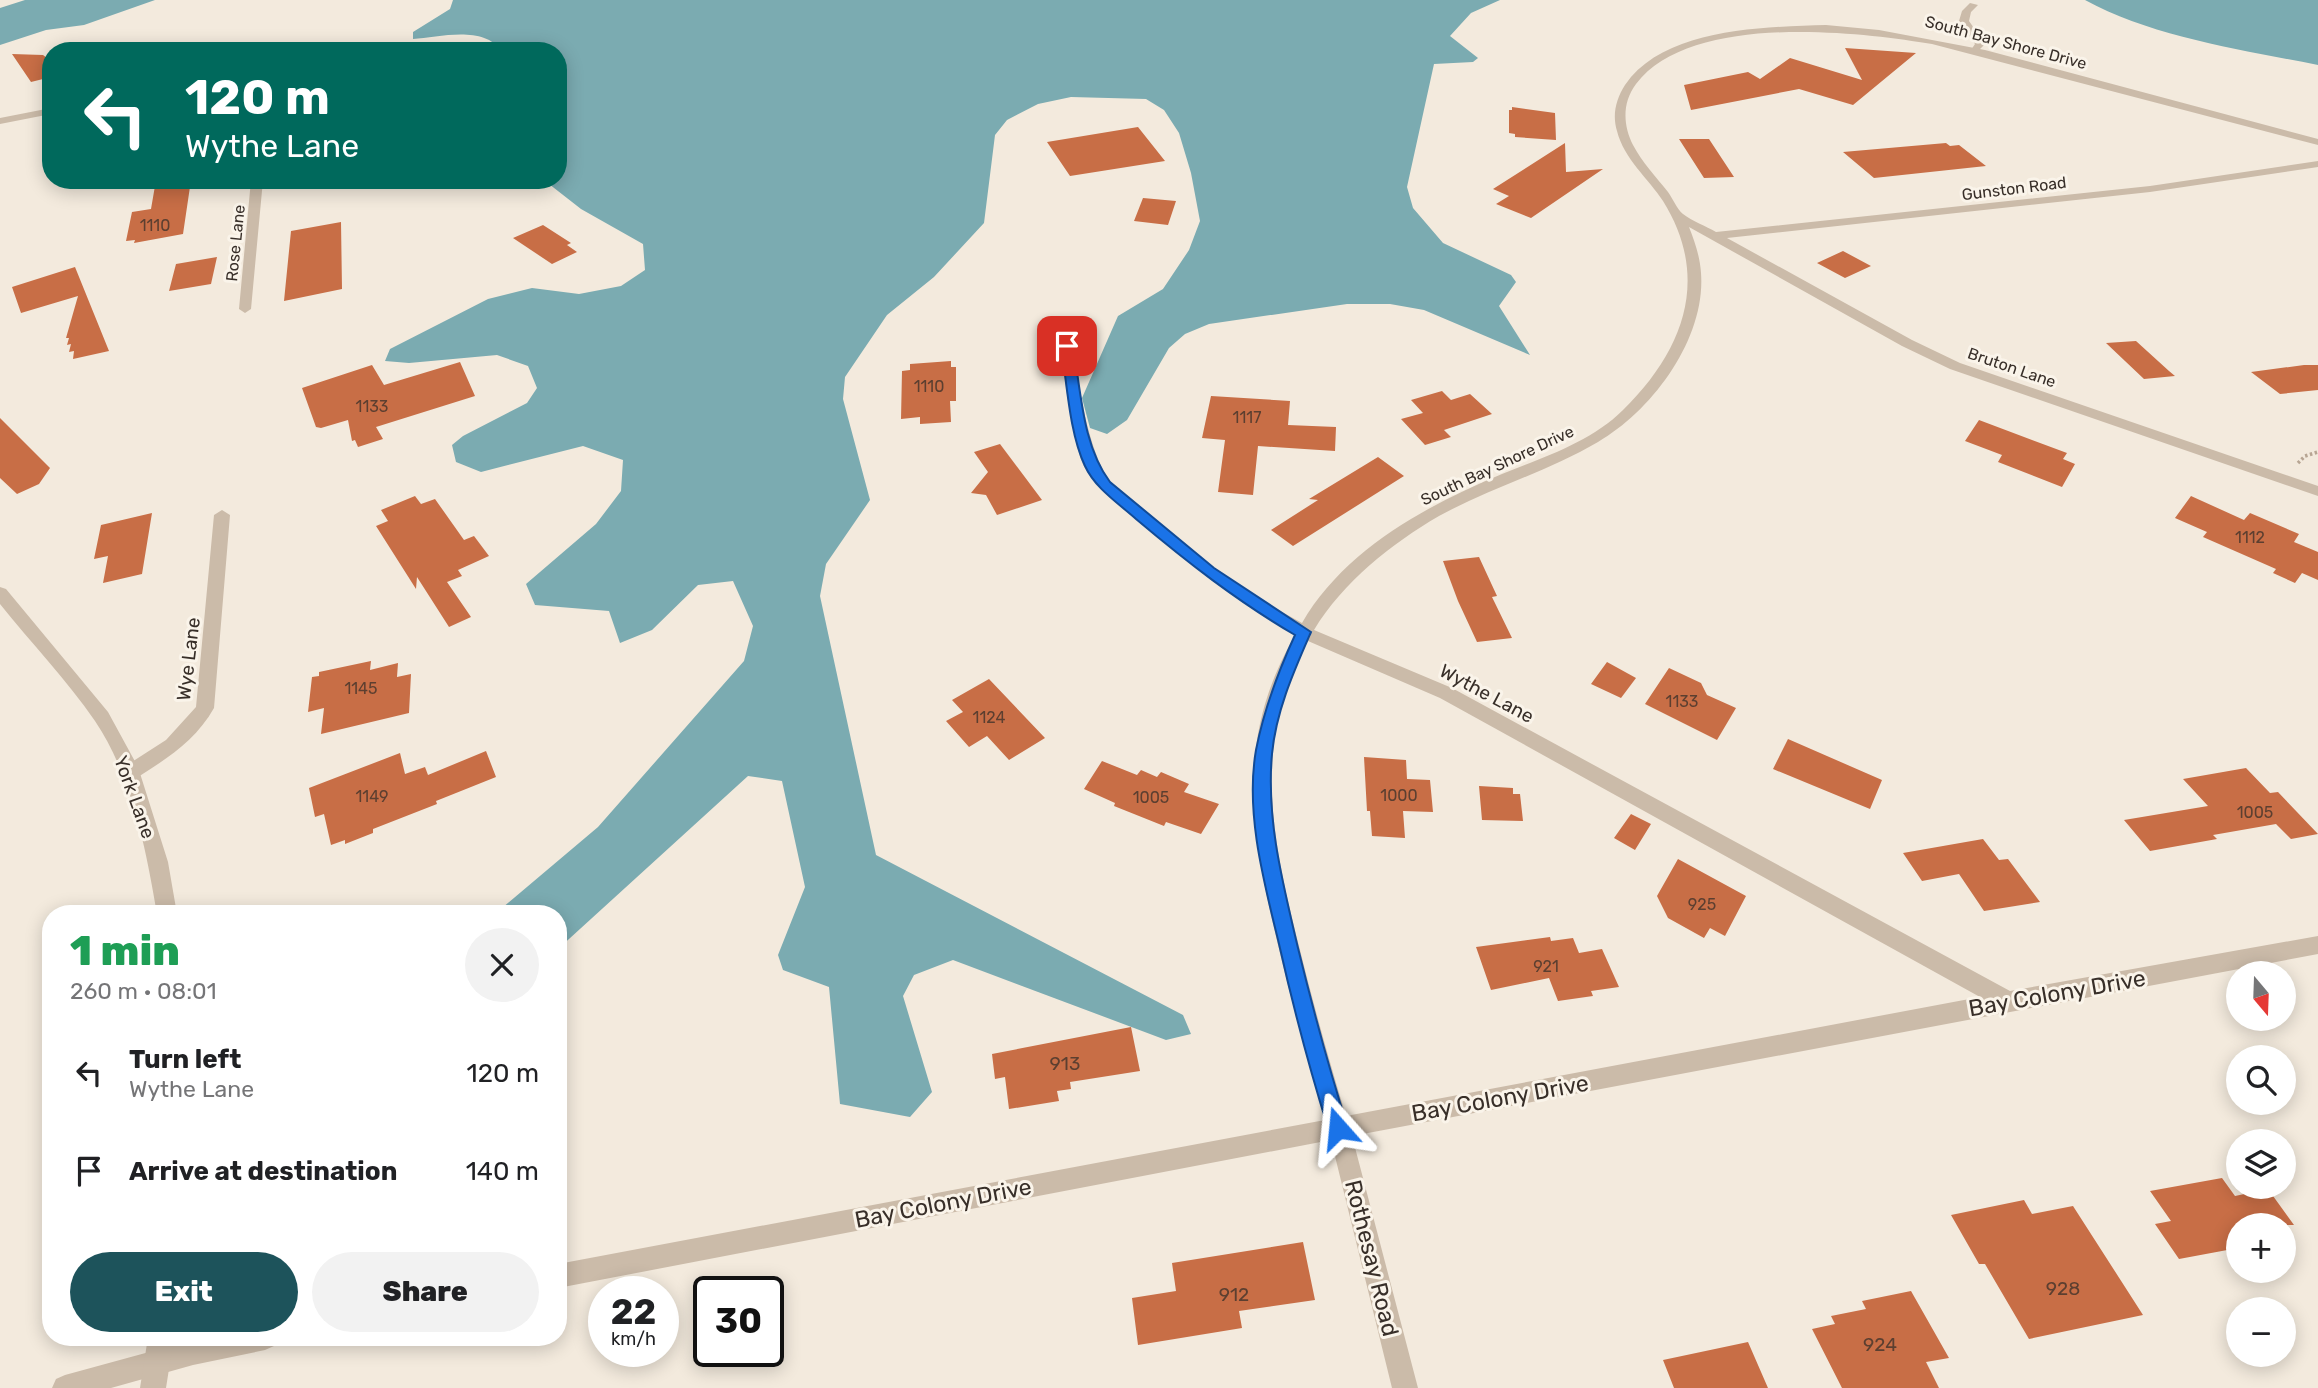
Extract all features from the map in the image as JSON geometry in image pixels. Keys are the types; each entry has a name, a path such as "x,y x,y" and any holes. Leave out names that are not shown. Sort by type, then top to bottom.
{"street":[{"path":"1973,5 1967,10 1964,24 1979,39 1980,44 1976,50"},
{"name":"South Bay Shore Drive","path":"1338,1128 1314,1054 1272,875 1262,810 1264,752 1278,690 1304,632 1329,595 1373,554 1414,523 1498,481 1570,452 1619,422 1637,405 1683,341 1689,323 1695,266 1690,242 1680,217 1626,142 1620,124 1619,109 1623,96 1633,82 1658,59 1704,42 1782,30 1856,30 1902,35 1976,50 2318,142"},
{"path":"0,121 42,113"},
{"name":"Gunston Road","path":"1713,236 2150,189 2318,164"},
{"name":"Rose Lane","path":"245,309 256,189"},
{"name":"Bruton Lane","path":"1680,217 1907,343 1955,366 2318,491"},
{"name":"Wythe Lane","path":"1068,326 1067,346 1085,448 1092,467 1105,485 1208,572 1252,603 1304,632 1446,693 2008,1001"},
{"name":"Wye Lane","path":"131,772 176,743 194,726 205,708 222,515"},
{"name":"York Lane","path":"0,593 102,717 131,772 158,862 165,905"},
{"name":"Bay Colony Drive","path":"567,1274 2008,1001 2318,945"},
{"name":"Rothesay Road","path":"1338,1128 1405,1388"},
{"path":"65,1388 159,1349 186,1346"},
{"path":"153,1388 159,1349"}],"water":[{"path":"25,0 155,0 84,25 46,30 0,45 0,8"},
{"path":"453,0 1500,0 1471,13 1450,36 1478,58 1473,62 1434,64 1407,187 1413,208 1443,243 1511,275 1516,282 1499,306 1530,355 1424,310 1390,304 1347,304 1209,324 1185,334 1169,348 1127,420 1107,434 1090,428 1082,398 1118,316 1163,289 1189,250 1200,221 1191,173 1179,133 1164,110 1146,99 1071,97 1038,104 1007,120 995,135 984,223 934,277 887,315 845,377 843,399 870,500 826,564 820,596 876,855 1183,1015 1191,1034 1166,1040 953,960 914,975 903,996 932,1092 910,1117 840,1104 829,987 783,970 778,955 805,887 782,781 748,776 567,941 567,905 505,905 598,827 744,661 753,626 733,581 698,585 652,630 620,643 609,611 535,605 526,584 596,524 621,491 623,460 583,446 481,472 456,462 452,445 463,436 527,403 537,388 528,366 497,355 409,363 385,361 390,349 488,299 532,288 579,294 621,286 645,270 643,244 581,209 555,189 567,189 567,42 492,42 461,34 413,39 413,32 450,9"},
{"path":"2085,0 2318,0 2318,65 2168,33 2111,13"}],"building":[{"path":"1845,48 1916,53 1853,105 1799,89 1691,110 1684,85 1748,72 1760,79 1790,58 1862,80"},
{"path":"12,54 42,55 42,79 31,82"},
{"path":"1512,107 1555,113 1556,140 1515,137 1515,134 1509,133 1509,110 1512,110"},
{"path":"1138,127 1165,161 1070,176 1047,142"},
{"path":"1679,139 1709,139 1734,177 1704,178"},
{"path":"1565,143 1566,172 1603,169 1531,218 1496,204 1509,196 1493,189"},
{"path":"1946,143 1950,146 1959,145 1986,166 1874,178 1843,152"},
{"path":"154,189 190,189 183,234 134,243 135,240 126,241 132,212 151,209"},
{"path":"1143,198 1176,201 1168,225 1134,221"},
{"path":"341,222 342,289 284,301 291,231"},
{"path":"543,225 571,243 567,245 577,252 552,264 513,238"},
{"path":"1843,251 1871,266 1845,278 1817,263"},
{"path":"217,257 211,284 169,291 176,264"},
{"path":"75,267 109,351 73,359 74,351 69,352 71,344 67,345 69,338 66,338 78,296 21,313 12,287"},
{"path":"2136,341 2175,376 2144,379 2106,343"},
{"path":"951,361 951,367 956,367 956,401 950,401 951,422 920,424 920,417 901,419 902,371 910,370 910,364"},
{"path":"460,362 475,396 376,427 383,439 358,447 355,440 352,441 348,420 316,427 302,388 372,365 384,385"},
{"path":"2318,365 2318,390 2280,394 2251,372"},
{"path":"1442,391 1451,400 1470,394 1492,414 1444,430 1451,437 1425,445 1401,419 1423,413 1411,400"},
{"path":"1211,396 1290,401 1288,425 1336,427 1335,451 1258,446 1253,495 1218,492 1225,440 1202,438"},
{"path":"0,418 50,468 39,484 17,494 0,478"},
{"path":"1979,420 2067,453 2063,459 2075,464 2062,487 1998,462 2002,455 1965,441"},
{"path":"1000,444 1042,500 997,515 986,495 971,493 988,472 974,452"},
{"path":"1378,457 1404,476 1293,546 1271,530 1318,500 1309,499"},
{"path":"415,496 421,504 435,499 464,540 474,536 489,556 458,570 462,576 447,582 471,617 449,627 417,577 416,589 376,526 388,521 381,510"},
{"path":"2191,496 2244,520 2250,513 2299,534 2294,542 2318,552 2318,580 2302,573 2295,583 2273,573 2276,569 2203,537 2207,532 2175,518"},
{"path":"152,513 142,574 103,583 108,556 94,559 101,525"},
{"path":"1479,557 1497,596 1492,597 1512,638 1477,642 1443,561"},
{"path":"371,661 370,670 398,663 397,677 411,674 409,713 321,734 324,708 308,712 312,677 319,676 319,672"},
{"path":"1607,662 1636,678 1621,698 1591,684"},
{"path":"1669,668 1701,683 1707,695 1736,708 1717,740 1645,704"},
{"path":"989,679 1045,738 1009,760 987,736 969,747 946,721 963,712 952,700"},
{"path":"1788,739 1882,780 1870,809 1773,769"},
{"path":"486,751 496,777 436,801 437,804 373,829 373,833 345,844 345,840 331,845 324,814 315,817 309,788 400,753 405,774 425,767 428,775"},
{"path":"1364,757 1406,760 1407,779 1430,780 1433,812 1403,811 1405,838 1372,836 1370,811 1367,811"},
{"path":"1102,761 1137,775 1141,770 1157,777 1161,772 1189,784 1184,792 1219,804 1201,834 1166,822 1164,826 1114,806 1115,803 1084,789"},
{"path":"2246,768 2270,793 2278,792 2318,834 2291,839 2276,824 2213,835 2217,839 2150,851 2124,820 2208,806 2183,779"},
{"path":"1479,786 1513,788 1513,794 1520,794 1523,821 1482,820"},
{"path":"1631,814 1651,824 1635,850 1614,838"},
{"path":"1983,839 1999,860 2008,859 2040,902 1984,911 1959,874 1922,881 1903,853"},
{"path":"1678,859 1746,896 1725,936 1710,928 1704,938 1668,918 1657,896"},
{"path":"1550,937 1551,941 1573,938 1579,953 1602,949 1619,987 1591,991 1593,996 1558,1001 1549,978 1491,990 1476,947"},
{"path":"1131,1027 1140,1071 1070,1082 1071,1089 1057,1091 1059,1101 1009,1109 1005,1077 995,1079 992,1054"},
{"path":"2222,1178 2226,1184 2226,1199 2275,1199 2285,1213 2226,1213 2226,1250 2179,1259 2155,1224 2171,1221 2150,1191"},
{"path":"2024,1200 2032,1214 2073,1206 2143,1315 2029,1339 1985,1264 1979,1264 1951,1215"},
{"path":"1303,1242 1315,1300 1239,1311 1242,1328 1138,1345 1132,1298 1176,1291 1172,1263"},
{"path":"1911,1291 1949,1358 1926,1362 1939,1388 1842,1388 1812,1329 1835,1324 1831,1316 1866,1309 1862,1301"},
{"path":"1748,1342 1768,1388 1674,1388 1663,1360"}],"route":[{"path":"1067,346 1085,448 1092,467 1105,485 1208,572 1252,603 1304,632 1278,690 1264,752 1262,810 1274,887 1314,1054 1338,1128"}]}
